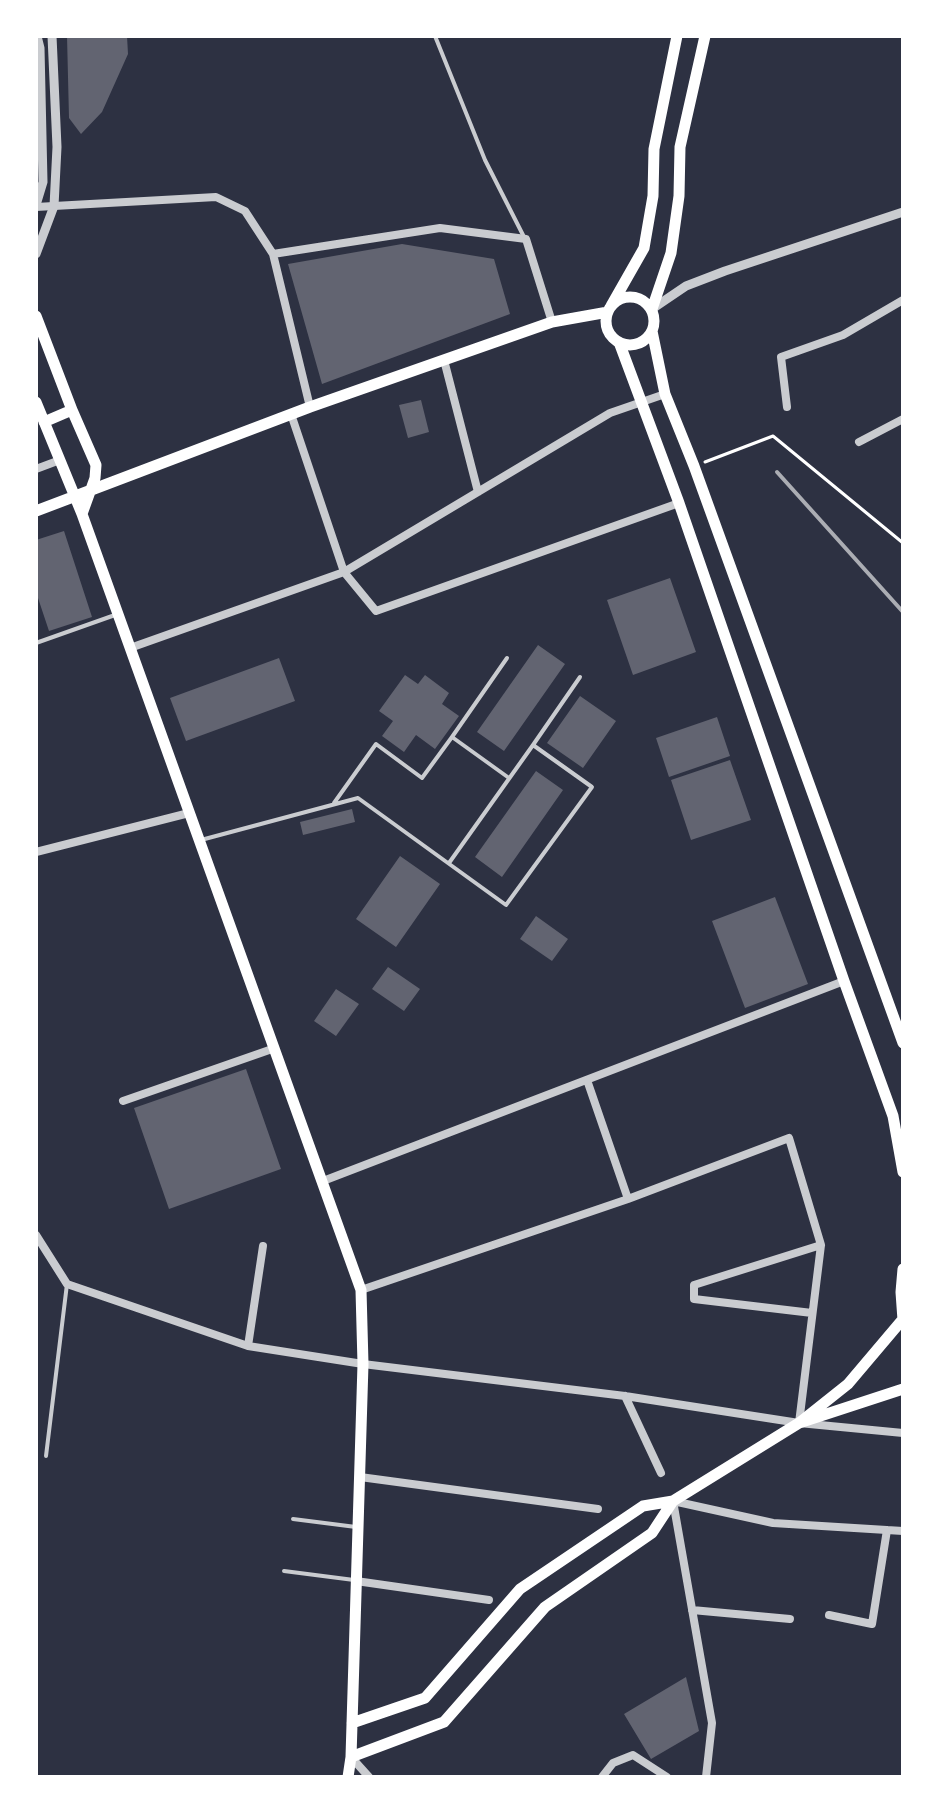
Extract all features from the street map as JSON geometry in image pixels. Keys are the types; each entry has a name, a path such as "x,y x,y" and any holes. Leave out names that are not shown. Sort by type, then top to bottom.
{"main road":[{"path":"677,36 654,149 653,196 644,248 609,309 607,326 619,342 679,503 893,1116 903,1172"},
{"path":"652,309 671,253 679,196 680,147 705,36"},
{"path":"36,511 310,407 552,322 609,309 623,298 642,299 652,309 654,316 652,331 665,394 694,466 903,1043"},
{"path":"36,316 96,465 95,478 82,514"},
{"path":"619,342 634,344 648,337 652,331"},
{"path":"36,402 82,514 361,1290 360,1477 348,1777"},
{"path":"44,422 72,410"},
{"path":"96,465 108,473 124,477"},
{"path":"352,1723 425,1698 520,1589 643,1506 673,1501 799,1423 848,1384 903,1320 903,1269"},
{"path":"799,1423 903,1389"},
{"path":"351,1757 444,1722 545,1607 652,1533 673,1501"}],"street":[{"path":"37,36 40,48 43,182 36,206 216,197 245,211 273,254 310,407"},
{"path":"36,254 54,206 57,147 52,36"},
{"path":"652,309 686,286 903,212"},
{"path":"273,254 440,228 526,239 552,322"},
{"path":"787,407 781,357 843,335 903,300"},
{"path":"444,360 478,492"},
{"path":"130,648 344,572 610,413 665,394"},
{"path":"291,414 344,572 376,611 679,503"},
{"path":"859,442 903,419"},
{"path":"36,469 60,460"},
{"path":"36,852 189,813"},
{"path":"323,1181 844,981"},
{"path":"123,1101 275,1048"},
{"path":"587,1080 628,1199"},
{"path":"361,1290 628,1199 789,1138 821,1245 799,1423"},
{"path":"36,1235 67,1284 248,1346 363,1364 625,1396 799,1423 903,1433"},
{"path":"812,1313 694,1299 694,1285 821,1245"},
{"path":"248,1346 263,1246"},
{"path":"625,1396 661,1473"},
{"path":"360,1477 598,1509"},
{"path":"706,1777 712,1723 673,1501 773,1523 903,1531"},
{"path":"829,1615 872,1624 887,1530"},
{"path":"356,1581 489,1600"},
{"path":"692,1610 790,1619"},
{"path":"602,1777 613,1763 633,1755 667,1777"},
{"path":"351,1757 369,1777"}],"lane":[{"path":"435,36 485,160 526,239"},
{"path":"36,643 118,614"},
{"path":"334,803 376,744 422,778 507,658"},
{"path":"449,863 580,677"},
{"path":"452,737 509,778"},
{"path":"199,841 358,798 506,905 592,787 533,745"},
{"path":"46,1456 67,1284"},
{"path":"293,1519 358,1527"},
{"path":"284,1571 356,1581"}],"path":[{"path":"694,466 773,436 903,543"}],"building":[{"path":"67,36 127,36 128,54 102,112 81,134 69,118"},
{"path":"402,244 494,259 510,314 322,384 288,264"},
{"path":"421,400 429,432 408,438 399,405"},
{"path":"64,531 92,617 49,631 36,592 36,540"},
{"path":"670,578 696,652 633,675 607,600"},
{"path":"538,645 565,664 504,751 477,732"},
{"path":"279,658 295,701 186,741 170,698"},
{"path":"405,675 418,684 425,675 449,693 442,704 459,716 435,749 416,735 404,752 382,736 393,721 379,711"},
{"path":"580,696 616,721 583,768 547,743"},
{"path":"717,717 730,756 669,777 656,738"},
{"path":"730,760 751,820 691,840 671,780"},
{"path":"536,771 563,790 502,877 475,857"},
{"path":"352,809 355,822 303,835 300,822"},
{"path":"400,856 440,884 396,947 356,919"},
{"path":"775,897 808,984 745,1008 712,921"},
{"path":"536,916 568,939 552,961 520,939"},
{"path":"388,967 420,989 404,1011 372,989"},
{"path":"336,989 359,1004 336,1036 314,1021"},
{"path":"246,1069 281,1169 169,1209 134,1108"},
{"path":"686,1677 699,1731 651,1759 624,1714"}],"railway":[{"path":"777,472 903,612"}]}
